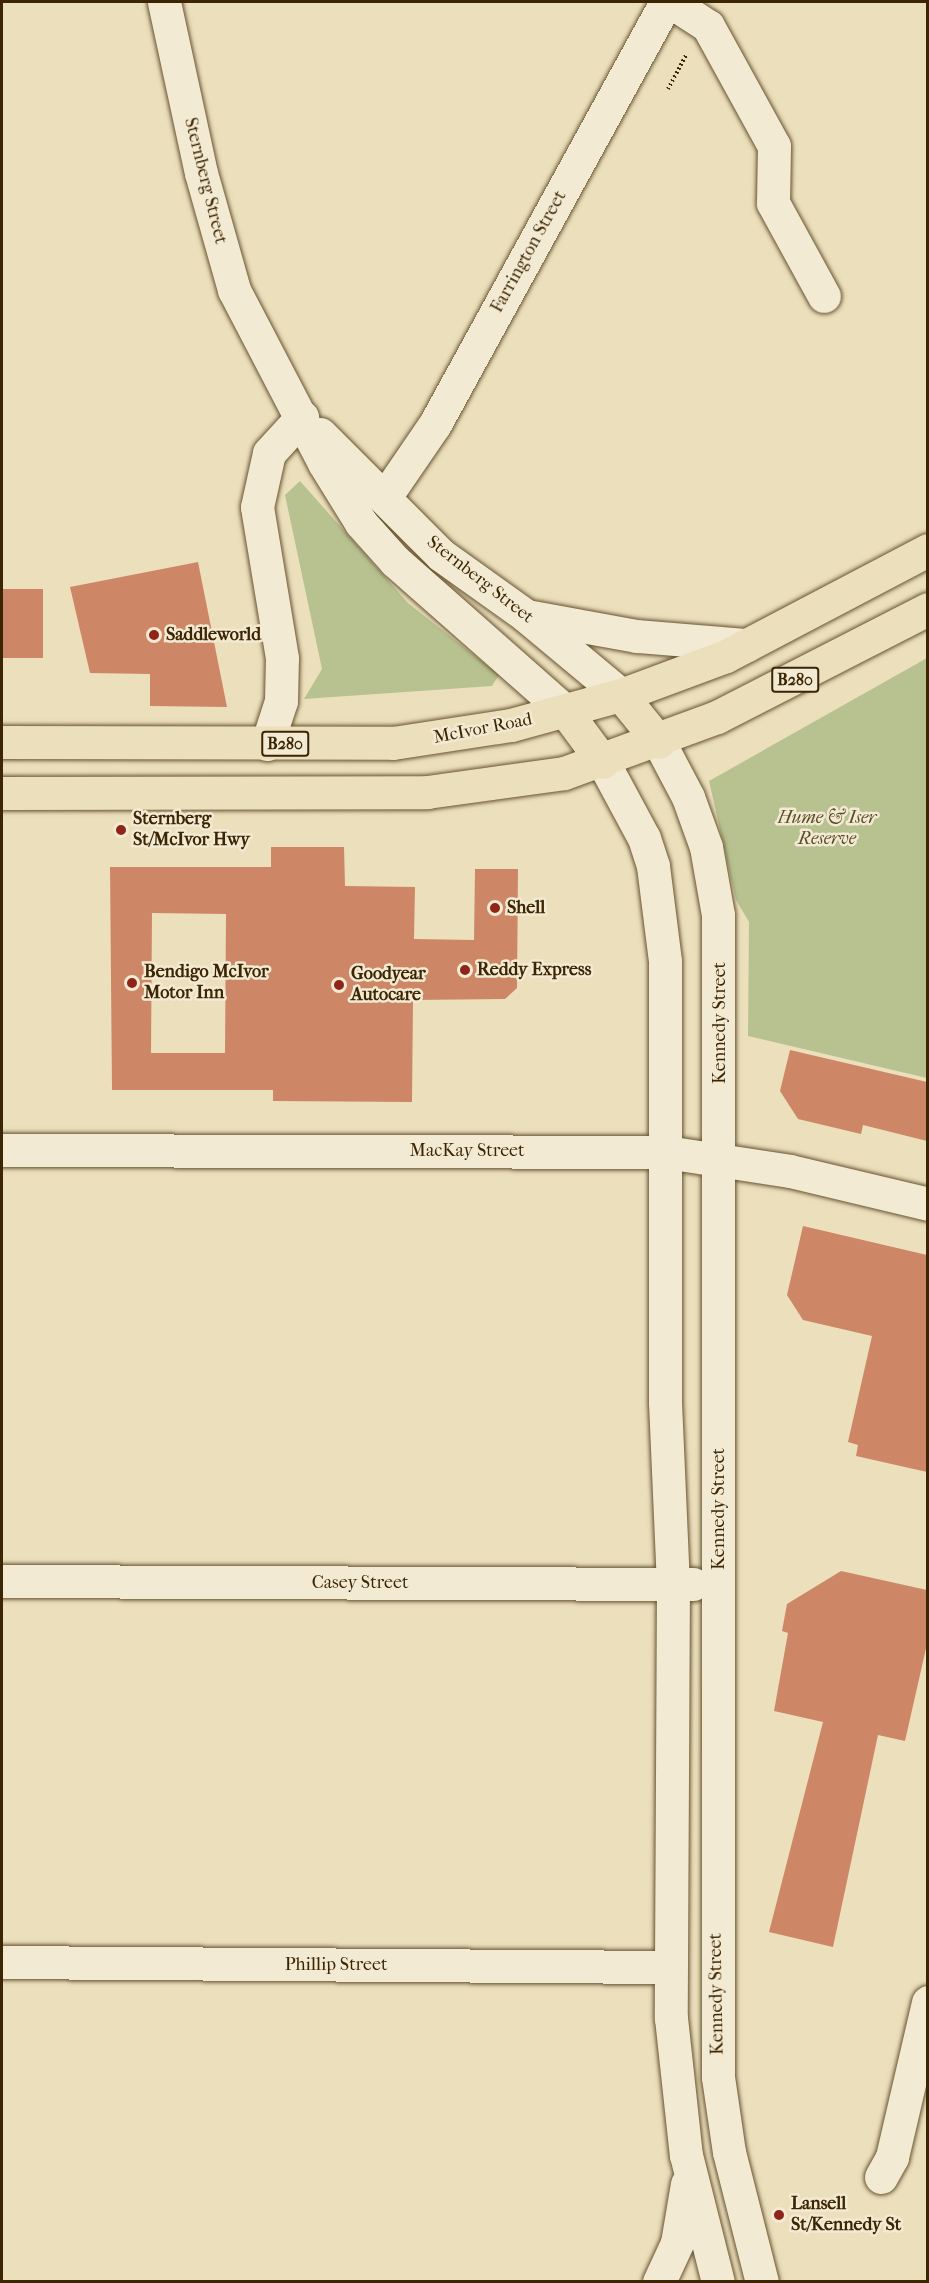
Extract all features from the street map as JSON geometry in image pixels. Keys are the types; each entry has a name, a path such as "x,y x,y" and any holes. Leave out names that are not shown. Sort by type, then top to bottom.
{"main road":[{"name":"McIvor Road","path":"13,742 267,744 421,740 566,712 621,695 747,645 927,550"},
{"name":"B280","path":"2,793 427,792 511,784 603,762 659,742 785,686 927,609"},
{"name":"Sternberg Street","path":"621,695 659,742"},
{"name":"Sternberg Street","path":"566,712 603,762"},
{"path":"13,742 98,764 182,766 188,794"}],"street":[{"name":"Sternberg Street","path":"164,2 223,257 252,329 342,494 395,561 429,595 535,680 566,712"},
{"name":"Farrington Street","path":"385,497 435,424 666,2"},
{"path":"670,2 708,26 774,146 773,203 824,296"},
{"name":"Sternberg Street","path":"302,417 441,555 525,615 621,695"},
{"path":"267,744 281,701 282,658 257,507 269,453 302,417"},
{"path":"525,615 628,635 747,645"},
{"name":"Kennedy Street","path":"659,742 688,797 713,878 720,962 718,2077 731,2161 762,2282"},
{"path":"603,762 644,838 658,895 668,1014 665,1402 673,1584 670,1967 673,2063 689,2169 718,2282"},
{"name":"MacKay Street","path":"2,1150 666,1152 825,1178 927,1204"},
{"name":"Casey Street","path":"2,1581 719,1585"},
{"name":"Phillip Street","path":"2,1962 670,1967"},
{"path":"881,2177 897,2140 927,2002"},
{"path":"659,2282 677,2243 689,2169"}],"green space":[{"path":"300,481 408,603 499,675 492,686 304,699 322,669 285,495"},
{"name":"Hume & Iser Reserve","path":"927,658 927,1078 748,1036 749,922 736,900 709,781"}],"building":[{"path":"198,562 227,707 150,706 150,674 90,673 70,587"},
{"path":"2,589 43,589 43,658 2,658"},
{"path":"271,847 344,847 345,886 415,887 414,939 474,940 475,869 518,869 517,988 505,999 413,1000 412,1102 273,1101 273,1090 112,1090 110,867 271,867","holes":["152,913 226,914 225,1053 151,1053"]},
{"path":"790,1050 927,1082 927,1141 863,1125 861,1134 798,1119 780,1091"},
{"path":"803,1226 927,1255 927,1472 856,1456 858,1445 848,1442 872,1336 803,1320 787,1295"},
{"path":"841,1571 927,1590 927,1644 905,1741 878,1735 833,1947 769,1932 823,1722 774,1711 788,1633 782,1631 787,1604"}],"place":[{"name":"Saddleworld","path":"154,635"},
{"name":"Sternberg St/McIvor Hwy","path":"121,830"},
{"name":"Shell","path":"495,908"},
{"name":"Reddy Express","path":"465,970"},
{"name":"Bendigo McIvor Motor Inn","path":"132,983"},
{"name":"Goodyear Autocare","path":"339,985"},
{"name":"Lansell St/Kennedy St","path":"779,2215"}]}
